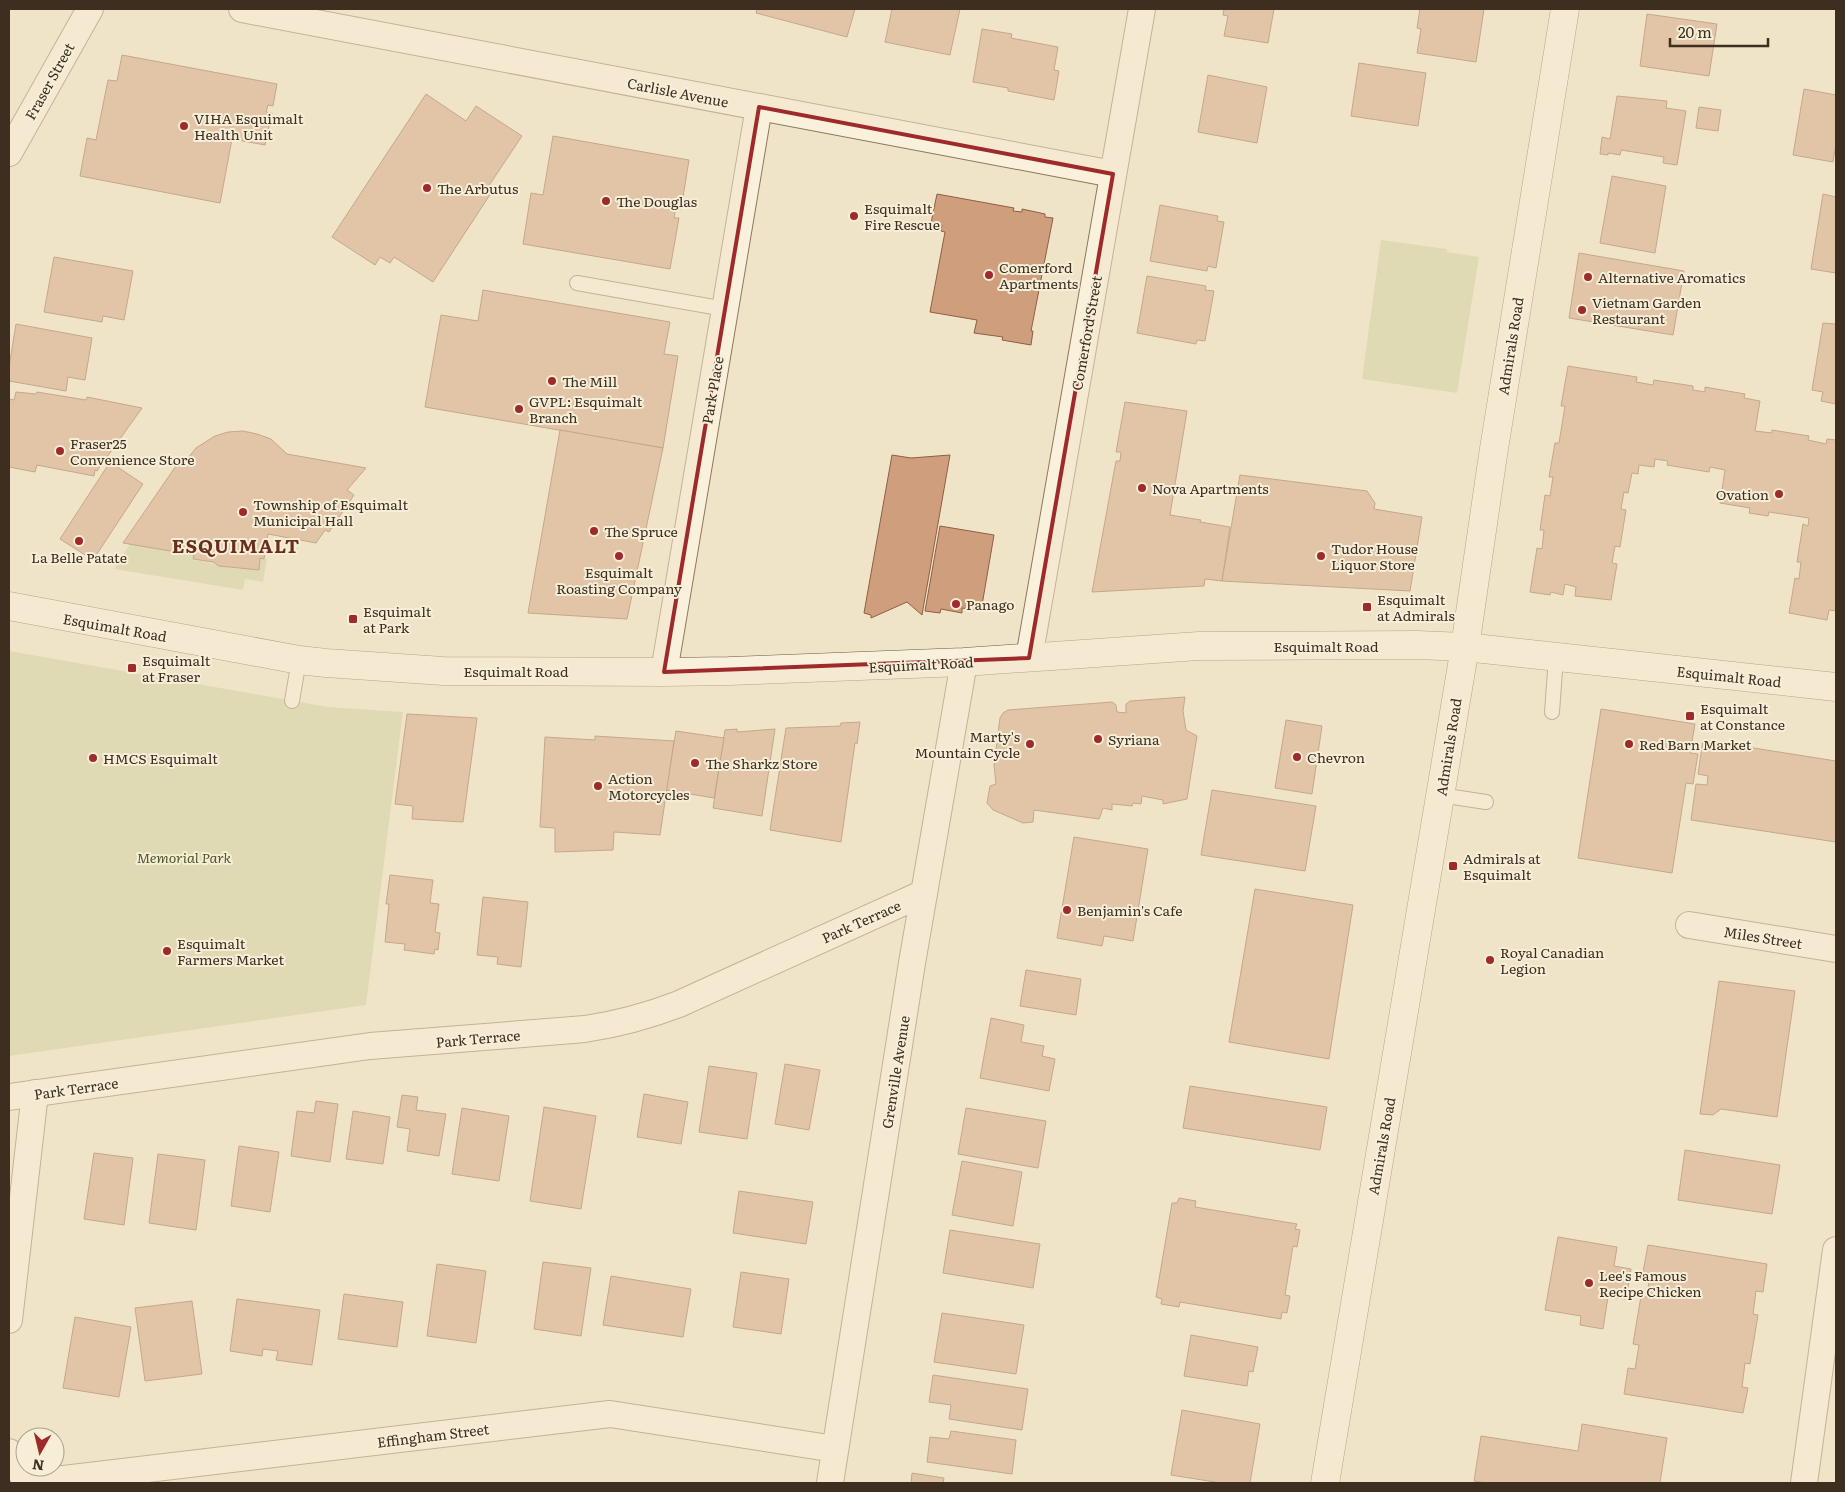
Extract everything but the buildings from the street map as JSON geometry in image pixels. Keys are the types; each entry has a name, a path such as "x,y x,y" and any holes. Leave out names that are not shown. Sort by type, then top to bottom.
{"main road":[{"name":"Admirals Road","path":"1325,1483 1465,647 1493,455 1565,9"},
{"name":"Esquimalt Road","path":"9,606 326,664 443,670 729,671 964,662 1199,646 1417,645 1465,647 1836,688"}],"street":[{"name":"Fraser Street","path":"9,153 90,9"},
{"name":"Carlisle Avenue","path":"242,9 1113,174"},
{"name":"Comerford Street","path":"1029,658 1142,9"},
{"name":"Park Place","path":"664,672 759,107"},
{"name":"Grenville Avenue","path":"830,1483 924,893 964,662"},
{"name":"Park Terrace","path":"9,1096 35,1094 370,1046 585,1029 617,1024 679,1004 924,893"},
{"name":"Miles Street","path":"1689,925 1836,949"},
{"path":"9,1320 35,1094"},
{"path":"1804,1483 1836,1250"},
{"name":"Effingham Street","path":"29,1483 610,1414 835,1449"},
{"path":"9,1452 29,1483"}],"lane":[{"path":"577,283 725,309"},
{"path":"1552,712 1556,657"},
{"path":"292,701 299,660"},
{"path":"1440,795 1486,802"}],"highlighted area":[{"path":"759,107 1113,174 1029,658 664,672"}],"green space":[{"path":"1381,240 1447,249 1447,252 1479,257 1457,393 1362,379"},
{"path":"130,544 194,555 193,560 231,568 258,570 260,558 267,559 263,582 245,579 243,590 114,569"},
{"name":"Memorial Park","path":"9,651 328,707 403,712 366,1005 9,1056"}],"place":[{"name":"VIHA Esquimalt Health Unit","path":"184,126"},
{"name":"The Arbutus","path":"427,188"},
{"name":"The Douglas","path":"606,201"},
{"name":"Esquimalt Fire Rescue","path":"854,216"},
{"name":"Comerford Apartments","path":"989,275"},
{"name":"Alternative Aromatics","path":"1588,277"},
{"name":"Vietnam Garden Restaurant","path":"1582,310"},
{"name":"The Mill","path":"552,381"},
{"name":"GVPL: Esquimalt Branch","path":"519,409"},
{"name":"Fraser25 Convenience Store","path":"60,451"},
{"name":"Nova Apartments","path":"1142,488"},
{"name":"Ovation","path":"1779,494"},
{"name":"Township of Esquimalt Municipal Hall","path":"243,512"},
{"name":"The Spruce","path":"594,531"},
{"name":"La Belle Patate","path":"79,541"},
{"name":"Esquimalt Roasting Company","path":"619,556"},
{"name":"Tudor House Liquor Store","path":"1321,556"},
{"name":"Panago","path":"956,604"},
{"name":"Esquimalt at Admirals","path":"1367,607"},
{"name":"Esquimalt at Park","path":"353,619"},
{"name":"Esquimalt at Fraser","path":"132,668"},
{"name":"Esquimalt at Constance","path":"1690,716"},
{"name":"Syriana","path":"1098,739"},
{"name":"Marty's Mountain Cycle","path":"1030,744"},
{"name":"Red Barn Market","path":"1629,744"},
{"name":"Chevron","path":"1297,757"},
{"name":"HMCS Esquimalt","path":"93,758"},
{"name":"The Sharkz Store","path":"695,763"},
{"name":"Action Motorcycles","path":"598,786"},
{"name":"Admirals at Esquimalt","path":"1453,866"},
{"name":"Benjamin's Cafe","path":"1067,910"},
{"name":"Esquimalt Farmers Market","path":"167,951"},
{"name":"Royal Canadian Legion","path":"1490,960"},
{"name":"Lee's Famous Recipe Chicken","path":"1589,1283"}],"district":[{"name":"ESQUIMALT","path":"236,545"}]}
